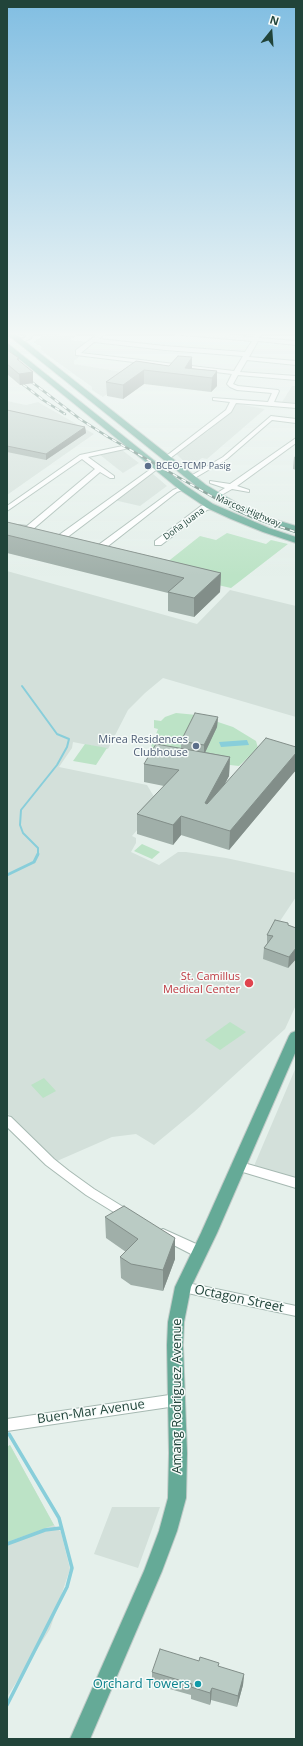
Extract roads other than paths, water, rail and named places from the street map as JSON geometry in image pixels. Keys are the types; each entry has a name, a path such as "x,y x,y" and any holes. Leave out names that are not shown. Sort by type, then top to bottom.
{"main road":[{"name":"Marcos Highway","path":"92,413 182,488 210,506 266,530 296,540"},
{"name":"Marcos Highway","path":"111,413 191,478 216,496 256,515 296,529"},
{"path":"133,447 149,444"},
{"name":"Amang Rodriguez Avenue","path":"80,1739 153,1571 168,1531 177,1498 178,1453 175,1328 183,1286 200,1252 296,1036"}],"street":[{"path":"167,458 226,413"},
{"path":"191,478 225,458 271,418 296,420"},
{"path":"216,496 231,487 296,440"},
{"path":"7,509 82,456 133,447"},
{"path":"82,456 112,477"},
{"path":"62,537 156,467"},
{"path":"7,526 23,529 29,528 99,469"},
{"path":"212,482 247,491"},
{"path":"100,548 174,491 182,488"},
{"name":"Doña Juana","path":"158,543 204,508 210,506"},
{"path":"7,1120 50,1162 65,1174 108,1203 138,1220"},
{"path":"237,1166 296,1183"},
{"path":"149,1227 200,1252"},
{"name":"Octagon Street","path":"183,1286 296,1310"},
{"name":"Buen-Mar Avenue","path":"7,1425 176,1400"}],"water":[{"path":"247,740 249,745 221,747 219,742"}],"waterway":[{"path":"22,686 57,734 69,739 67,747 57,765 21,810 20,825 23,833 38,848 38,854"},
{"path":"7,875 34,862 38,854"},
{"path":"7,1705 67,1587 72,1568 59,1518 9,1434"},
{"path":"7,1544 45,1530 61,1528"}],"railway":[{"path":"73,413 108,437 234,509 254,518 296,532"}],"place":[{"name":"BCEO-TCMP Pasig","path":"148,466"},
{"name":"Mirea Residences Clubhouse","path":"196,746"},
{"name":"St. Camillus Medical Center","path":"249,983"},
{"name":"Orchard Towers","path":"198,1684"}]}
